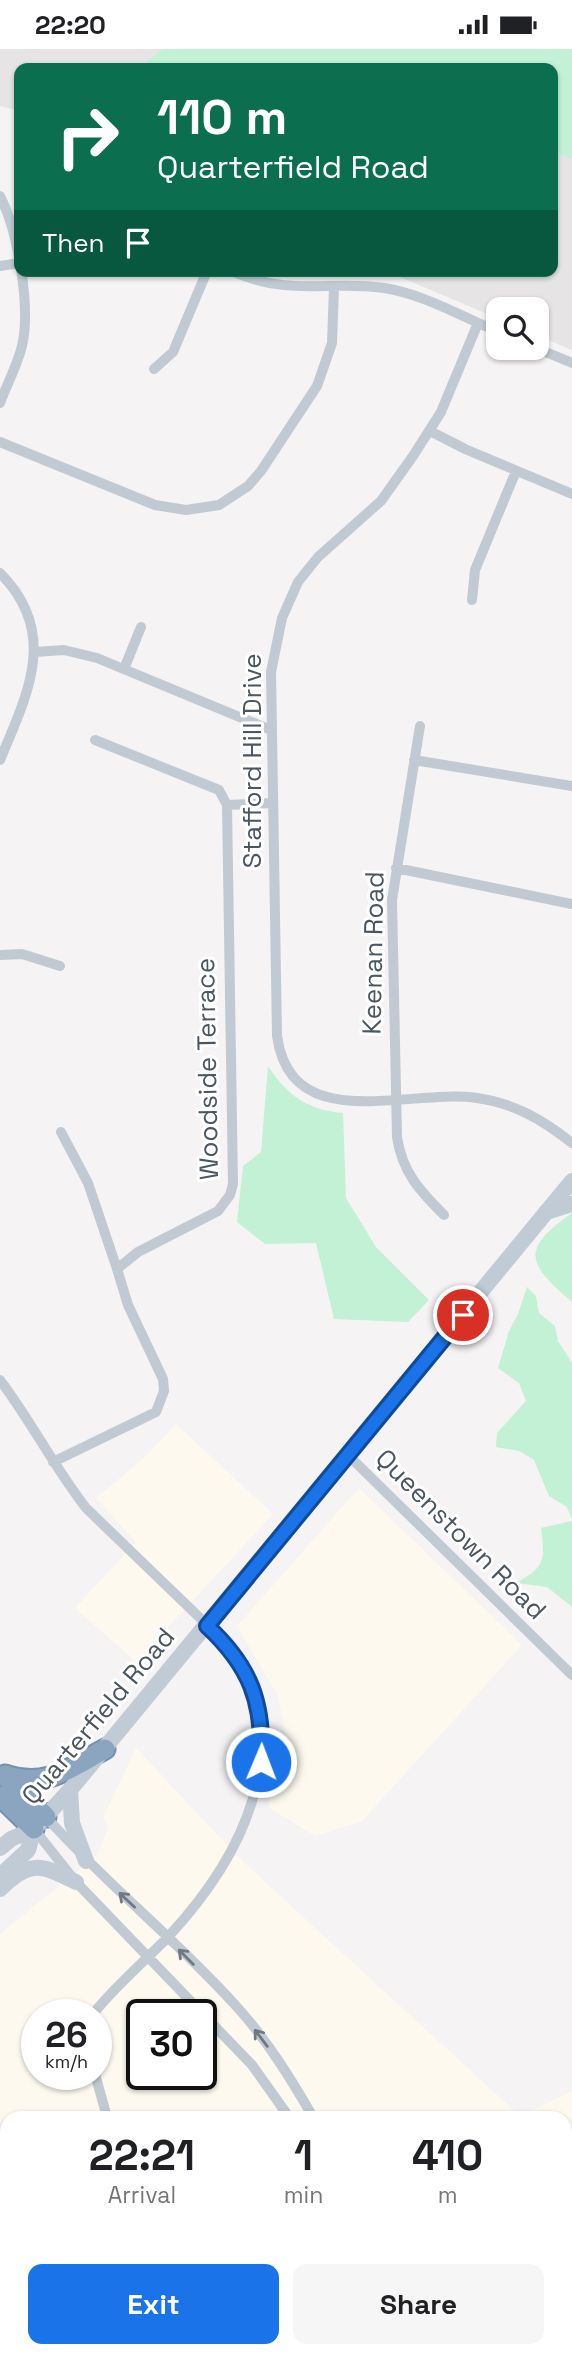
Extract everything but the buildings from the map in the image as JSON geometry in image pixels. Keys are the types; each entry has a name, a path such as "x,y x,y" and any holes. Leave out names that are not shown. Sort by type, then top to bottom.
{"highway":[{"path":"2,1773 24,1782 46,1779 105,1749"},
{"path":"2,1773 40,1823"},
{"path":"0,1796 40,1823"}],"main road":[{"name":"Quarterfield Road","path":"0,1877 28,1850 40,1823 207,1626 572,1181"},
{"path":"546,1212 572,1204"},
{"path":"70,1790 72,1823 86,1861"},
{"name":"Quarterfield Road","path":"0,1849 11,1839 40,1823"},
{"path":"0,1889 20,1871 39,1867 76,1882"}],"street":[{"path":"0,197 10,220 14,242"},
{"path":"0,403 16,364 24,331 19,277"},
{"path":"154,369 173,352 204,277"},
{"path":"246,277 288,288 400,291 486,326"},
{"path":"0,442 155,505 186,510 219,505 248,486 261,471 317,386 332,343 334,288"},
{"name":"Stafford Hill Drive","path":"396,1099 336,1100 306,1088 286,1066 277,1036 271,672 274,645 290,596 318,558 381,501 430,431 478,323"},
{"path":"549,353 572,363"},
{"path":"430,431 572,494"},
{"path":"472,600 475,570 516,471"},
{"path":"0,573 22,603 32,629 35,652 30,685 0,760"},
{"path":"124,669 141,627"},
{"path":"35,652 81,653 271,730"},
{"name":"Keenan Road","path":"419,726 396,868 392,924 397,1137 403,1166 419,1190 444,1215"},
{"path":"95,740 219,790 227,805 273,803"},
{"path":"414,760 572,786"},
{"name":"Woodside Terrace","path":"117,1269 138,1252 218,1211 230,1195 233,1184 227,805"},
{"path":"396,868 572,904"},
{"path":"0,955 22,954 60,966"},
{"path":"396,1099 474,1097 497,1102 549,1125 572,1143"},
{"path":"53,1462 156,1412 162,1402 163,1379 128,1305 88,1183 61,1132"},
{"path":"0,1380 86,1508 228,1645 245,1669 258,1704 262,1733 261,1762 256,1792 243,1828 220,1869 167,1938 107,1999"},
{"name":"Queenstown Road","path":"348,1455 572,1675"},
{"path":"40,1823 86,1861 238,2008 287,2074 309,2111"},
{"path":"40,1823 76,1882 252,2065 285,2111"},
{"path":"99,2090 105,2111"}],"shaded area":[{"path":"0,49 572,49 572,350 549,340 549,297 486,297 486,313 400,277 558,277 558,63 14,63 14,110 0,106"},
{"path":"176,1424 273,1514 136,1662 75,1608 136,1542 96,1498 144,1458"},
{"path":"359,1488 522,1645 361,1822 315,1836 268,1807 286,1735 278,1696 237,1626"},
{"path":"136,1748 239,1858 515,2111 0,2111 0,1934 98,1854 108,1827 103,1818"},
{"path":"572,2091 572,2111 530,2111"}],"green space":[{"path":"163,49 572,49 572,159 558,152 558,63 145,63"},
{"path":"268,1066 299,1099 319,1108 343,1113 346,1198 376,1247 429,1300 408,1322 334,1319 316,1243 265,1244 237,1222 243,1166 261,1152"},
{"path":"572,1213 572,1302 546,1277 536,1257 537,1247 543,1237"},
{"path":"527,1287 536,1296 539,1313 555,1326 558,1341 572,1363 572,1519 567,1507 549,1496 534,1460 519,1451 496,1447 497,1433 526,1401 519,1383 498,1368 509,1331"},
{"path":"572,1521 572,1607 547,1587 516,1583 533,1572 541,1561 541,1528"}],"route":[{"path":"261,1762 262,1733 258,1704 245,1669 228,1645 207,1626 463,1315"}]}
